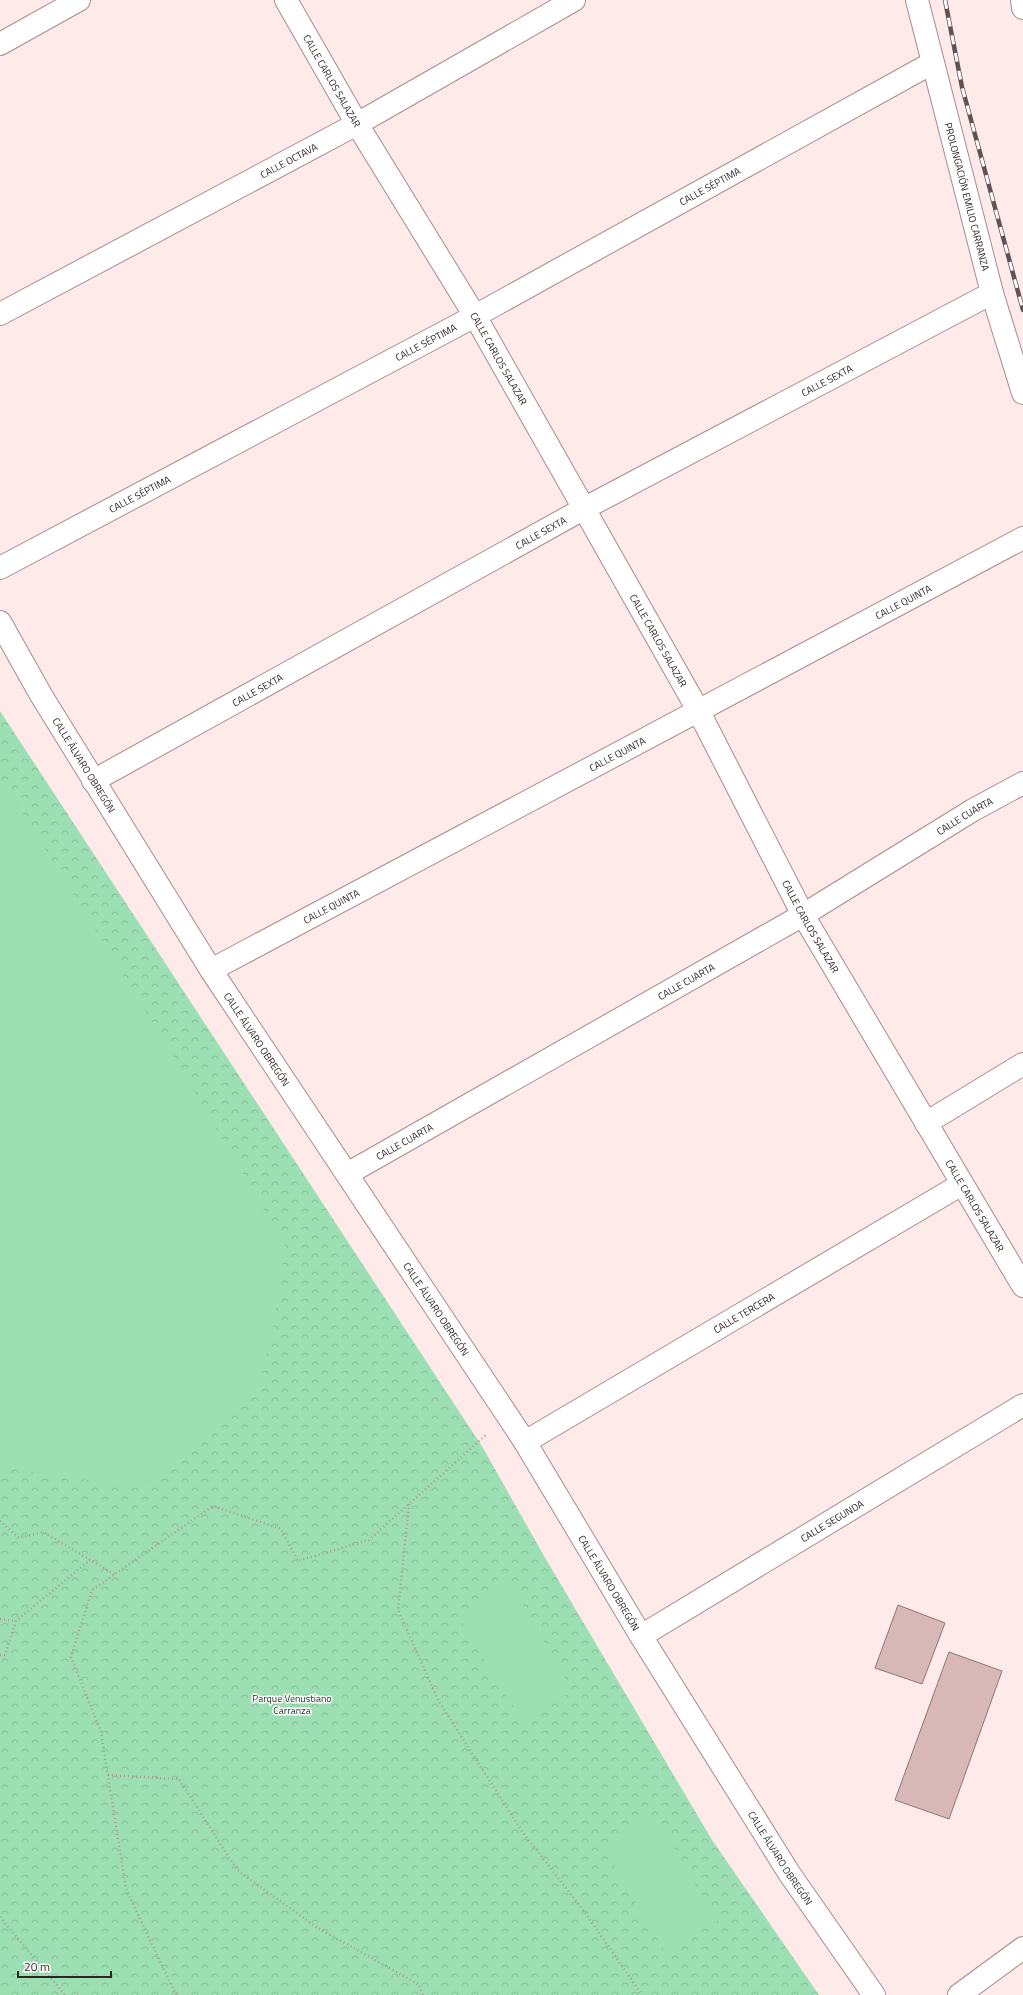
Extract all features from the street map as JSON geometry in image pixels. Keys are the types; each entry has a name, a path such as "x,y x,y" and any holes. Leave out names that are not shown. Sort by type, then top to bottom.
{"street":[{"path":"0,44 79,0"},
{"name":"CALLE CARLOS SALAZAR","path":"286,0 357,124 475,316 698,710 803,915 1023,1286"},
{"name":"CALLE OCTAVA","path":"0,314 357,124 574,0"},
{"name":"PROLONGACIÓN EMILIO CARRANZA","path":"917,0 992,293 1023,392"},
{"path":"1022,0 1023,8"},
{"name":"CALLE SÉPTIMA","path":"0,568 475,316 932,63"},
{"name":"CALLE SEXTA","path":"93,780 585,508 992,293"},
{"name":"CALLE QUINTA","path":"211,970 1023,538"},
{"name":"CALLE ÁLVARO OBREGÓN","path":"0,622 41,695 211,970 525,1442 641,1636 788,1873 874,1995"},
{"name":"CALLE CUARTA","path":"347,1174 803,915 972,810 1023,783"},
{"path":"926,1123 1023,1064"},
{"name":"CALLE TERCERA","path":"525,1442 962,1184"},
{"name":"CALLE SEGUNDA","path":"641,1636 1023,1405"},
{"path":"959,1995 1023,1948"}],"path":[{"path":"176,1995 126,1889 101,1732 71,1657 92,1590 213,1506 281,1529 298,1561 369,1540 508,1417"},
{"path":"409,1504 398,1610 438,1700 521,1830 586,1914 642,1995"},
{"path":"0,1521 19,1538 43,1532 114,1574"},
{"path":"0,1655 5,1655 16,1621 90,1560"},
{"path":"0,1619 16,1621"},
{"path":"108,1775 179,1779 237,1870 316,1927 418,1984 424,1995"},
{"path":"0,1917 65,1995"}],"green space":[{"name":"Parque Venustiano Carranza","path":"0,711 483,1448 544,1556 712,1840 819,1995 0,1995"},
{"path":"0,777 173,1055 285,1246 274,1323 258,1390 139,1488 0,1467"},
{"path":"510,1583 573,1691 522,1721 458,1615"},
{"path":"654,1814 717,1921 665,1952 602,1845"}],"building":[{"path":"898,1605 945,1623 922,1684 875,1668"},
{"path":"949,1652 1002,1671 949,1819 895,1800"}],"railway":[{"path":"945,0 962,87 1023,310"}]}
